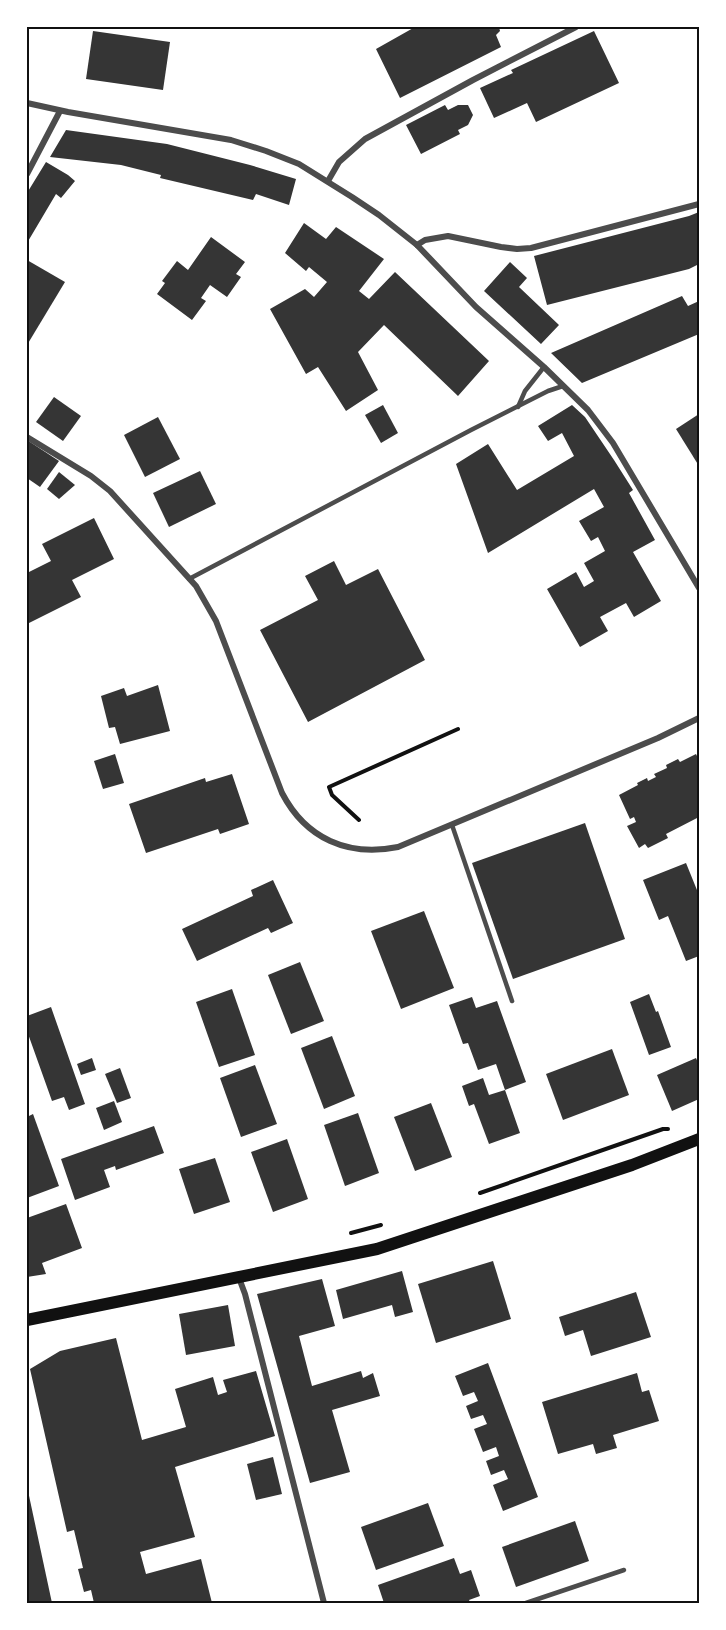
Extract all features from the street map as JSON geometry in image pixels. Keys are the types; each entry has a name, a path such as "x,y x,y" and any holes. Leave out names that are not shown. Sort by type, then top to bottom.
{"main road":[{"path":"27,1320 377,1249 632,1165 699,1139"}],"street":[{"path":"328,181 339,162 365,139 576,27"},
{"path":"27,103 60,111 231,140 266,151 299,164 378,215 417,245 476,307 588,410 613,443 699,588"},
{"path":"27,174 60,111"},
{"path":"417,245 436,237 448,236 509,248 531,248 699,204"},
{"path":"27,437 91,476 110,491 203,597 216,621 282,793 305,825 319,835 343,846 374,850 398,847 658,738 699,718"},
{"path":"239,1278 324,1603"}],"lane":[{"path":"517,407 525,391 544,368"},
{"path":"189,579 471,430 548,391 563,386"},
{"path":"452,825 512,1001"},
{"path":"526,1603 624,1570"}],"path":[{"path":"358,820 332,795 329,787 458,729"},
{"path":"477,1194 663,1129 674,1129"},
{"path":"342,1235 388,1223"}],"building":[{"path":"415,27 499,27 500,31 496,35 501,47 400,98 376,49"},
{"path":"93,31 170,42 163,90 86,79"},
{"path":"594,31 619,83 536,122 527,103 494,118 480,88 513,73 511,70"},
{"path":"445,105 448,110 458,105 468,105 473,115 468,125 458,130 460,134 421,154 406,125"},
{"path":"66,130 167,144 296,179 289,205 256,194 253,200 160,178 161,175 121,165 50,157"},
{"path":"46,162 75,181 61,198 56,194 27,243 27,193"},
{"path":"699,212 699,264 689,269 547,305 534,256"},
{"path":"304,223 326,239 336,227 384,259 359,291 369,299 395,272 489,361 458,396 384,325 358,352 378,390 346,411 318,367 306,374 270,309 305,289 314,297 327,282 309,267 306,271 285,253"},
{"path":"211,237 245,262 236,274 241,277 227,297 210,285 201,298 206,301 192,320 157,294 165,283 162,281 177,261 188,270"},
{"path":"27,260 65,282 27,345"},
{"path":"510,262 527,278 519,287 559,325 541,344 484,291"},
{"path":"682,296 688,306 699,301 699,334 582,383 551,353"},
{"path":"54,397 81,416 63,441 36,422"},
{"path":"383,405 398,433 381,443 365,415"},
{"path":"572,405 585,417 633,490 629,493 655,540 633,552 661,601 634,617 626,603 600,617 608,631 580,647 547,589 576,572 584,587 594,581 584,563 605,551 598,537 591,541 579,521 604,507 594,489 488,553 456,464 488,444 517,490 574,456 562,433 548,441 538,426"},
{"path":"699,414 699,466 676,429"},
{"path":"158,417 180,459 145,477 124,435"},
{"path":"27,440 59,461 40,487 27,478"},
{"path":"200,471 216,504 169,527 153,493"},
{"path":"59,472 75,485 59,499 47,489"},
{"path":"94,518 114,559 72,580 81,597 29,623 27,573 51,561 42,544"},
{"path":"334,561 346,585 378,569 425,660 308,722 260,630 318,600 305,576"},
{"path":"158,685 170,731 120,744 115,727 109,728 101,696 124,688 127,696"},
{"path":"115,754 124,783 103,789 94,761"},
{"path":"696,754 699,760 699,817 666,834 668,838 648,848 645,844 639,848 627,826 636,822 634,817 630,819 619,795 647,778 648,781 656,777 654,774 667,768 666,765 678,759 680,762"},
{"path":"232,774 249,824 220,834 218,829 146,853 129,804 205,778 206,782"},
{"path":"585,823 625,939 513,979 472,863"},
{"path":"686,863 699,895 699,956 686,961 668,916 659,920 643,880"},
{"path":"273,880 293,923 271,933 268,928 197,961 182,929 253,896 251,890"},
{"path":"424,911 454,988 401,1009 371,931"},
{"path":"300,962 324,1021 291,1034 268,975"},
{"path":"232,989 255,1055 219,1067 196,1002"},
{"path":"649,994 671,1047 649,1055 630,1002"},
{"path":"472,997 476,1008 497,1001 526,1082 505,1090 496,1064 478,1070 468,1043 463,1044 449,1005"},
{"path":"51,1007 85,1104 69,1110 64,1097 52,1101 27,1031 27,1016"},
{"path":"332,1036 355,1096 324,1109 301,1048"},
{"path":"612,1049 629,1095 563,1120 546,1074"},
{"path":"92,1058 96,1070 81,1075 77,1064"},
{"path":"696,1058 699,1065 699,1099 672,1111 657,1075"},
{"path":"255,1065 277,1124 241,1137 220,1078"},
{"path":"120,1068 131,1098 117,1103 105,1074"},
{"path":"483,1078 489,1095 505,1090 520,1133 489,1144 474,1104 469,1106 462,1086"},
{"path":"114,1101 122,1122 104,1130 96,1108"},
{"path":"431,1103 452,1157 415,1171 394,1117"},
{"path":"358,1113 379,1173 345,1186 324,1125"},
{"path":"33,1114 59,1186 27,1198 27,1117"},
{"path":"154,1126 164,1153 116,1170 115,1166 104,1170 110,1187 75,1200 61,1159"},
{"path":"287,1139 308,1199 273,1212 251,1152"},
{"path":"215,1158 230,1202 194,1214 179,1169"},
{"path":"66,1204 82,1248 42,1263 46,1274 27,1277 27,1218"},
{"path":"493,1261 511,1319 436,1343 418,1284"},
{"path":"402,1271 413,1312 395,1317 392,1305 343,1319 336,1290"},
{"path":"322,1279 335,1326 299,1336 312,1386 361,1371 363,1378 373,1373 380,1396 332,1410 350,1472 310,1483 257,1294"},
{"path":"636,1292 651,1337 591,1356 583,1330 565,1336 559,1317"},
{"path":"228,1305 235,1346 186,1355 179,1314"},
{"path":"116,1338 142,1440 186,1427 175,1389 213,1377 218,1395 227,1392 223,1380 256,1371 275,1436 175,1467 195,1537 140,1552 146,1574 201,1559 212,1603 94,1603 91,1590 84,1592 78,1569 83,1568 74,1530 67,1532 30,1369 60,1351"},
{"path":"488,1363 538,1497 503,1511 493,1485 508,1479 504,1470 491,1475 486,1461 499,1456 496,1447 483,1452 474,1429 487,1424 483,1415 471,1419 466,1406 478,1401 474,1392 463,1396 455,1376"},
{"path":"637,1373 642,1392 649,1390 659,1421 613,1435 617,1448 596,1454 593,1444 558,1454 542,1402"},
{"path":"273,1457 282,1494 256,1500 247,1464"},
{"path":"28,1491 52,1603 27,1603"},
{"path":"428,1503 444,1546 376,1570 361,1527"},
{"path":"575,1521 589,1561 516,1587 502,1547"},
{"path":"454,1558 460,1574 471,1570 480,1596 469,1600 470,1602 384,1603 378,1585"}]}
